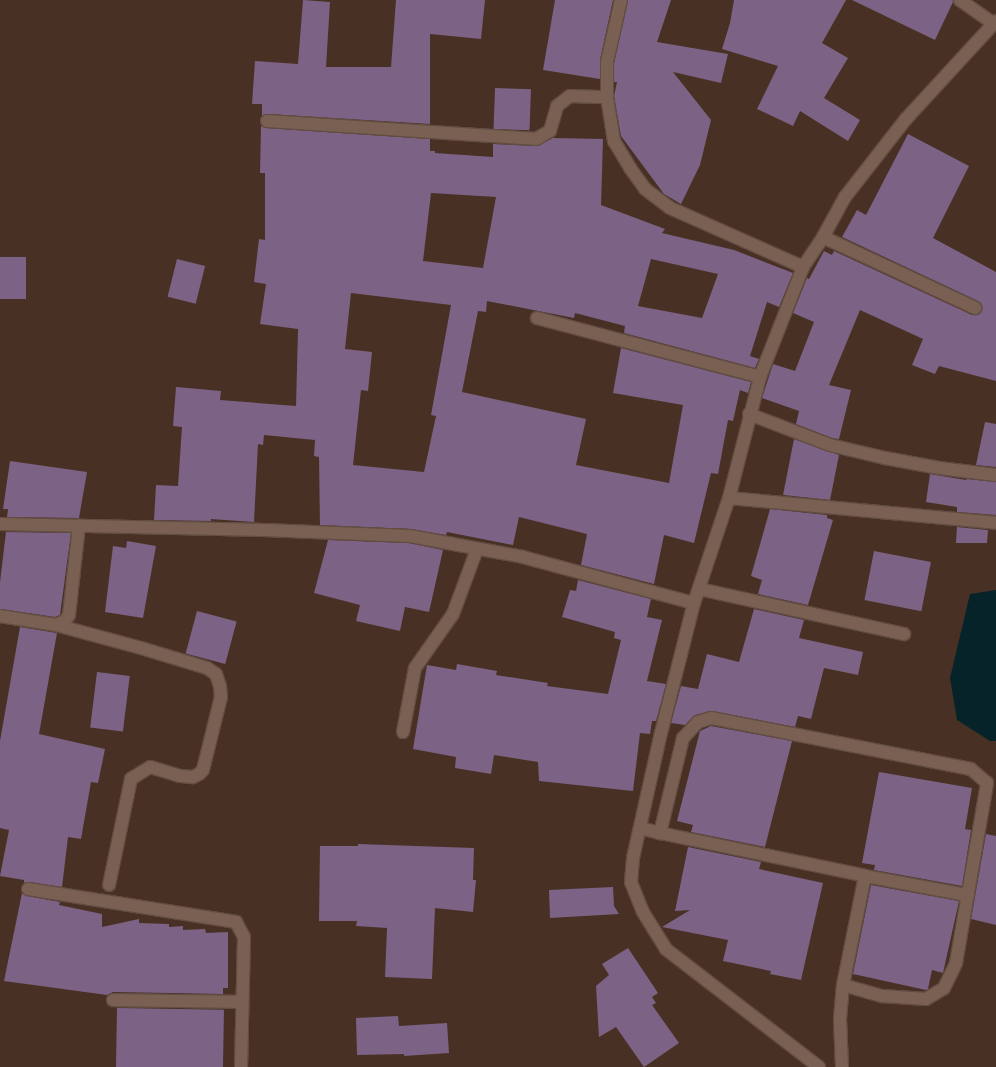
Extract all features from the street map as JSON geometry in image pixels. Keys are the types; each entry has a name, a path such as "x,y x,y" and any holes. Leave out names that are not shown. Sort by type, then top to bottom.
{"street":[{"path":"620,0 607,62 607,97 614,141 630,168 645,189 670,208 803,267"},
{"path":"819,1067 666,949 643,912 630,882 633,858 660,737 694,603 729,498 749,414 760,377 803,267 823,237 845,197 906,119 995,22 960,0"},
{"path":"267,122 536,140 550,131 558,106 570,96 607,97"},
{"path":"823,237 975,308"},
{"path":"537,318 760,377"},
{"path":"749,414 830,445 885,458 939,468 996,475"},
{"path":"729,498 996,523"},
{"path":"0,524 264,530 410,536 523,557 694,603"},
{"path":"56,625 65,621 68,616 78,526"},
{"path":"403,732 415,668 453,614 477,549"},
{"path":"699,589 904,634"},
{"path":"0,616 56,625 207,668 216,674 220,686 221,697 203,770 193,777 180,776 150,767 131,779 109,885"},
{"path":"660,833 683,738 698,722 711,718 971,769 986,783 956,963 944,988 926,999 882,996 843,985"},
{"path":"640,828 865,876 967,895"},
{"path":"842,1067 840,1019 843,985 865,876"},
{"path":"28,889 236,922 244,937 241,1002 241,1067"},
{"path":"113,1000 241,1002"}],"water":[{"path":"996,590 996,741 990,741 957,720 950,678 970,594"}],"building":[{"path":"303,0 330,2 326,67 391,67 396,0 485,0 481,39 430,34 430,124 268,114 262,116 262,104 252,104 255,61 298,64"},
{"path":"555,0 613,0 600,60 600,79 543,70"},
{"path":"628,0 671,0 657,42 728,54 721,83 673,72 711,120 700,165 681,204 664,194 621,136 614,96 617,82 614,82 614,63"},
{"path":"734,0 846,0 822,43 848,58 824,98 860,120 848,141 800,111 793,126 757,109 778,66 722,49 730,23"},
{"path":"852,0 953,0 953,2 935,40"},
{"path":"495,88 531,89 530,130 494,129"},
{"path":"261,126 266,128 430,139 430,151 435,151 435,153 493,157 493,144 536,146 553,138 603,139 601,205 665,229 662,233 734,250 793,273 779,307 767,302 750,356 759,359 755,368 624,333 625,326 575,313 574,318 487,301 486,312 478,311 462,392 586,419 576,465 669,483 683,405 613,393 621,348 751,382 748,393 740,390 733,421 728,420 718,474 711,473 694,543 664,535 654,584 581,565 587,534 519,517 513,545 447,532 446,535 410,529 320,525 319,457 314,456 315,440 264,435 263,445 258,444 254,522 211,519 211,521 154,520 156,485 178,486 182,427 173,426 176,387 221,391 220,400 296,406 298,329 260,324 266,284 254,282 259,239 265,240 265,173 260,173","holes":["431,193 496,197 483,268 423,261","651,259 718,274 702,318 638,306","351,293 451,305 431,415 436,416 424,472 353,465 361,390 368,391 372,352 345,349"]},
{"path":"908,134 969,166 933,238 996,272 996,381 939,366 935,374 912,365 923,339 860,310 829,385 851,390 839,439 832,438 796,424 799,411 762,398 773,364 795,371 814,322 793,313 807,278 809,279 824,251 832,255 834,251 972,315 979,314 982,311 981,304 978,301 842,237 857,210 866,215"},
{"path":"0,257 26,257 26,299 0,299"},
{"path":"177,259 205,266 196,304 168,297"},
{"path":"985,422 996,424 996,467 976,465"},
{"path":"794,439 839,455 830,500 783,495"},
{"path":"10,461 87,472 79,518 7,517 8,509 3,509"},
{"path":"930,474 966,480 996,482 996,515 957,512 957,507 926,502"},
{"path":"770,509 827,515 827,518 833,520 808,605 758,594 762,580 751,576"},
{"path":"957,527 988,530 987,543 956,543"},
{"path":"6,532 71,533 60,615 55,617 0,609 0,582"},
{"path":"328,540 409,543 443,550 429,612 405,607 400,631 356,621 360,605 314,593"},
{"path":"127,541 156,546 143,618 105,612 113,546 126,548"},
{"path":"874,551 931,562 921,611 864,600"},
{"path":"578,580 651,599 647,617 662,620 647,681 666,684 656,721 652,721 650,734 640,733 633,791 539,781 538,762 494,755 491,774 455,768 456,757 413,749 427,665 456,670 457,664 497,671 496,675 548,683 547,686 608,694 621,640 614,638 615,632 562,617 570,590 576,591"},
{"path":"754,609 804,620 799,638 863,652 858,675 824,668 811,719 798,716 795,727 712,711 695,715 685,725 671,723 681,686 698,689 707,654 739,662"},
{"path":"197,611 237,622 225,664 186,654"},
{"path":"20,627 57,633 39,734 105,749 98,783 91,782 81,839 68,837 62,887 29,882 24,883 24,880 0,876 9,830 0,828 0,741"},
{"path":"97,672 130,676 123,732 90,728"},
{"path":"711,726 792,741 765,847 691,832 693,825 677,821 700,731"},
{"path":"879,772 972,788 965,829 971,830 962,886 874,870 875,865 862,863"},
{"path":"986,834 996,836 996,925 971,919"},
{"path":"358,844 474,848 473,880 476,880 473,912 435,908 432,979 385,977 387,928 356,926 357,921 319,921 320,846 358,846"},
{"path":"688,847 761,862 759,869 823,883 801,980 770,974 771,971 723,961 728,940 662,927 690,910 675,911"},
{"path":"871,885 959,901 943,973 932,970 928,989 926,990 853,974"},
{"path":"613,887 614,906 619,914 550,918 549,890"},
{"path":"22,893 27,896 60,902 59,905 102,914 102,927 139,919 139,923 169,924 169,927 183,926 183,930 205,929 206,933 228,932 228,988 223,988 223,994 113,992 107,995 4,981"},
{"path":"628,948 658,993 652,997 656,1003 652,1005 679,1043 644,1067 616,1027 599,1037 596,986 609,975 602,964"},
{"path":"117,1008 224,1010 223,1067 116,1067"},
{"path":"398,1016 399,1026 447,1023 449,1053 404,1056 404,1054 357,1055 356,1018"}]}
